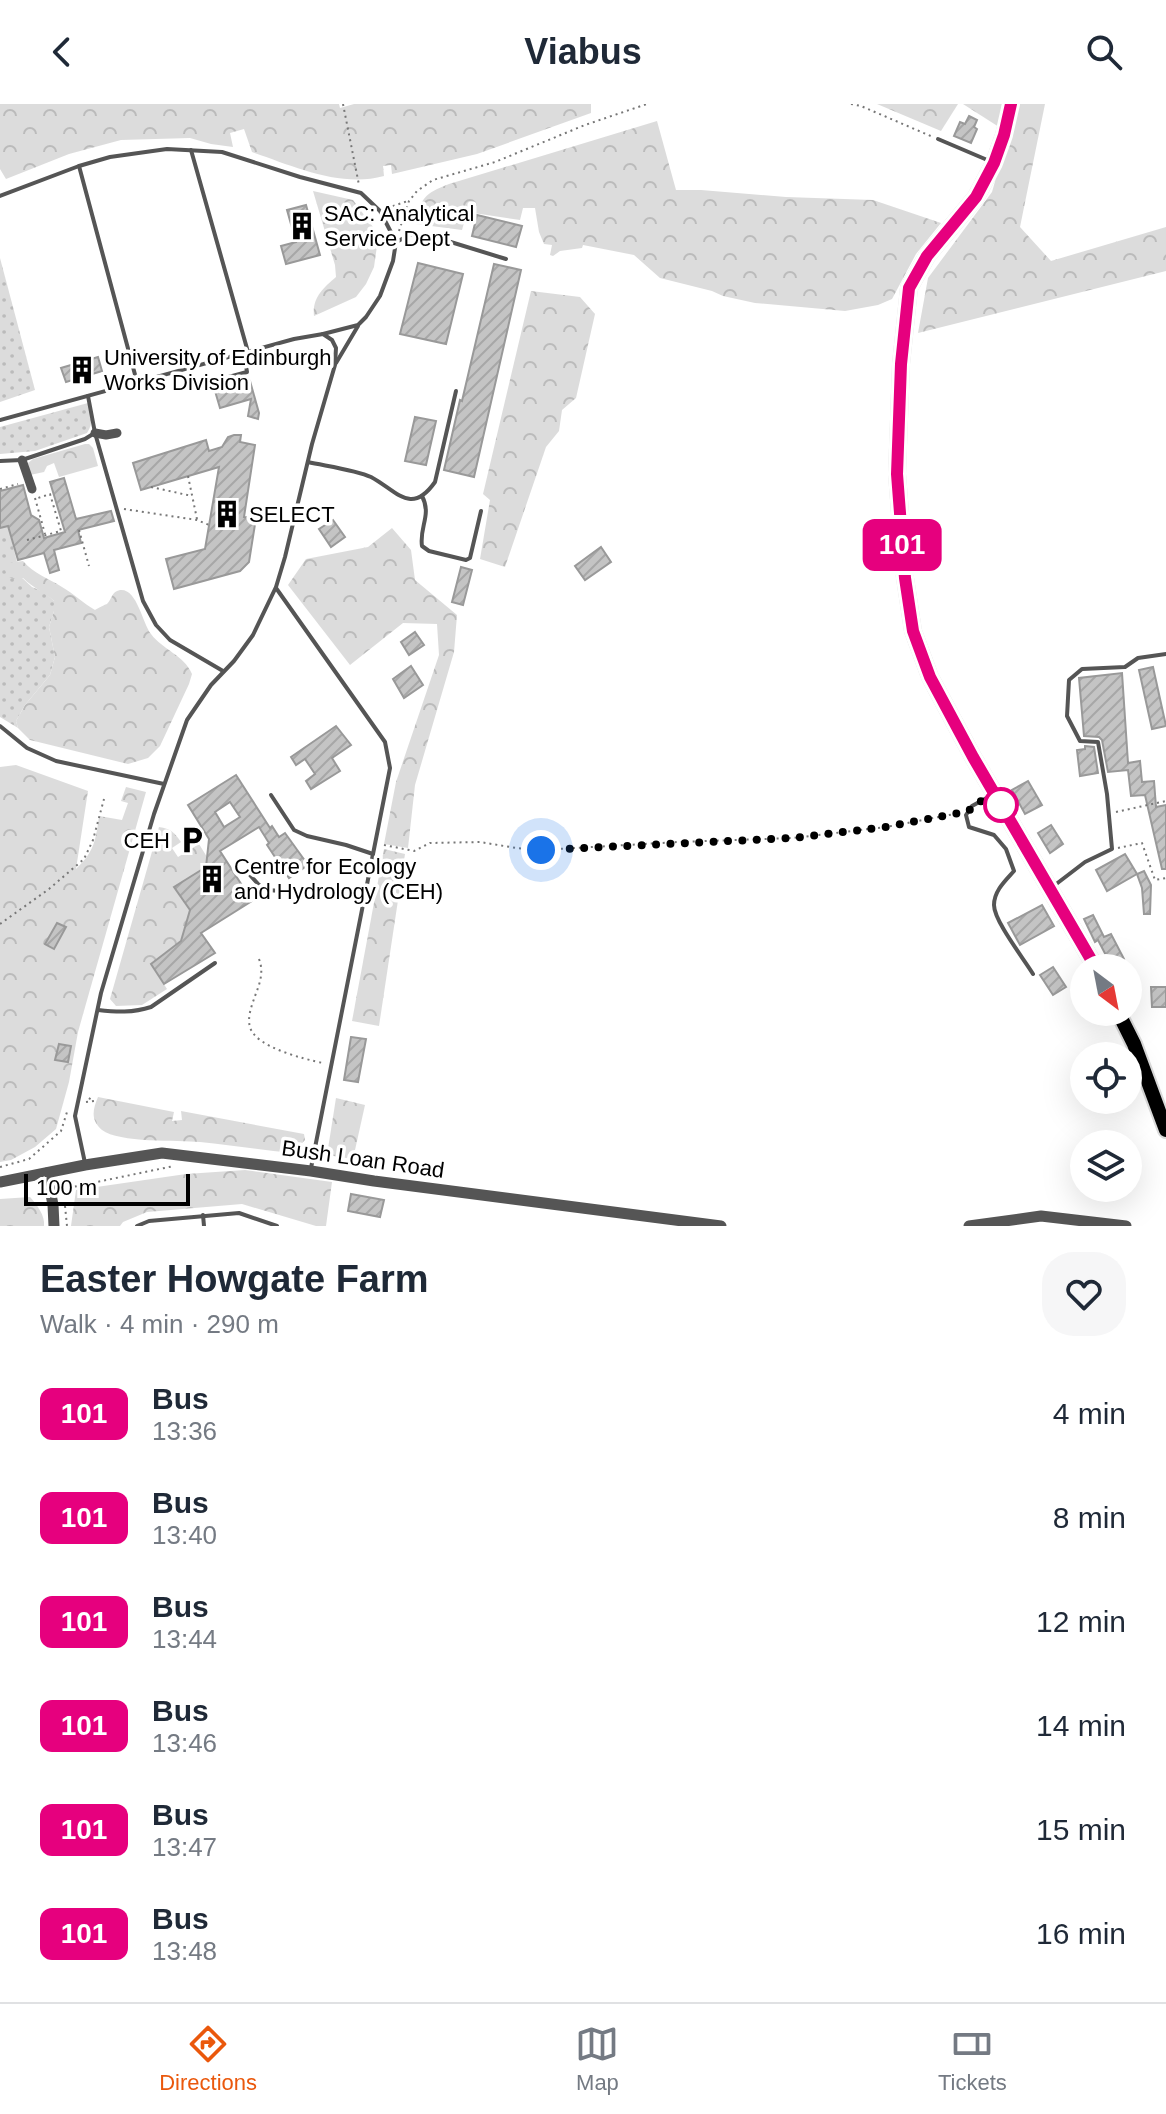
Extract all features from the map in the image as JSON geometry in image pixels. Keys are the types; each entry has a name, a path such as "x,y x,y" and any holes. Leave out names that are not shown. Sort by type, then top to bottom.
{"highway":[{"path":"1012,104 994,163 976,197 927,256 909,288 901,364 897,474 905,578 913,631 930,677 1088,954"},
{"path":"1125,1026 1166,1130"}],"street":[{"path":"95,433 117,433"},
{"path":"22,460 32,490"},
{"name":"Bush Loan Road","path":"0,1182 162,1153 721,1226"},
{"path":"47,1173 54,1226"},
{"path":"969,1226 1041,1216 1126,1226"}],"lane":[{"path":"938,139 994,163"},
{"path":"0,196 110,157 167,149 222,152 361,193 380,211 396,242 393,261 380,296 358,325 335,365"},
{"path":"191,150 246,352 247,372 214,381"},
{"path":"79,166 137,382"},
{"path":"396,242 412,234 441,239 506,259"},
{"path":"0,420 294,339 358,325"},
{"path":"85,1165 75,1116 98,1010 164,784 187,720 211,685 253,635 276,587 335,365 336,348 332,340 323,334"},
{"path":"308,462 370,476 404,499 416,499 428,492 435,482 456,391"},
{"path":"88,396 95,433 143,601 156,625 170,640 224,671"},
{"path":"0,461 22,460 95,433"},
{"path":"422,496 427,510 420,541 429,551 466,560 470,558 481,511"},
{"path":"276,587 385,742 390,768 311,1171"},
{"path":"1049,889 1085,862 1112,849 1098,742 1080,741 1067,716 1069,680 1082,669 1125,667 1138,658 1166,654"},
{"path":"0,726 27,748 56,761 164,784"},
{"path":"105,778 107,771"},
{"path":"994,794 972,806 966,815 969,827 994,835 1006,849 1014,871 999,888 994,905 999,920 1033,974"},
{"path":"271,795 294,830 373,854"},
{"path":"249,874 266,890 364,901"},
{"path":"98,1010 140,1011 151,1007 215,963"},
{"path":"137,1226 149,1221 239,1213 275,1226"},
{"path":"203,1215 204,1226"}],"path":[{"path":"343,104 361,193"},
{"path":"396,242 409,201 433,180 495,162 585,125 647,104"},
{"path":"851,104 938,139"},
{"path":"380,211 409,201"},
{"path":"188,476 197,520"},
{"path":"151,487 193,496"},
{"path":"0,489 50,494 61,531 27,540"},
{"path":"32,490 45,535"},
{"path":"118,511 126,509 197,520 209,525"},
{"path":"79,530 89,566"},
{"path":"0,924 84,859 93,840 104,799"},
{"path":"1109,813 1166,801"},
{"path":"375,843 414,851 430,843 480,842 541,850 793,838 886,827 969,811"},
{"path":"1112,849 1142,843 1155,880 1166,878"},
{"path":"259,959 262,967 249,1019 250,1030 256,1038 291,1055 331,1066"},
{"path":"0,1167 29,1159 61,1131 67,1112 75,1116"},
{"path":"63,1189 178,1166"}],"green space":[{"path":"0,104 339,104 340,108 354,104 591,104 591,113 477,154 392,174 391,165 383,166 384,176 367,179 317,174 252,152 244,129 230,133 233,147 190,138 121,140 69,154 6,179 0,169"},
{"path":"877,104 958,104 941,131"},
{"path":"963,104 1002,104 999,127"},
{"path":"1017,104 1045,104 1020,227 1051,261 1166,227 1166,271 918,333 928,278 992,192"},
{"path":"657,121 676,190 873,200 941,223 916,254 892,299 845,311 755,303 723,296 660,278 634,255 583,245 582,248 560,251 553,256 550,255 552,245 544,244 539,232 535,208 523,208 520,220 467,212 462,230 416,224 425,198 441,187"},
{"path":"313,191 353,200 373,227 377,246 374,267 356,297 314,316 317,299 336,277"},
{"path":"0,258 35,390 0,402"},
{"path":"531,291 580,297 595,314 576,398 562,410 559,431 546,447 505,567 480,559 490,500 483,494"},
{"path":"88,403 91,422 87,433 35,451 0,454 0,427"},
{"path":"85,444 93,448 98,466 59,477 54,463 47,466 44,472 30,475 28,463 33,459"},
{"path":"8,526 17,562 7,564 32,587 54,601 49,627 55,657 50,675 25,705 16,721 18,728 0,717 0,528"},
{"path":"392,528 411,550 415,580 457,615 454,652 415,785 408,848 384,844 396,782 439,655 437,624 403,623 350,665 288,585 306,559 368,547"},
{"path":"23,561 36,573 95,610 107,604 115,592 120,590 131,594 151,634 188,667 192,674 189,684 160,746 148,758 128,764 30,740 18,728 16,721 50,675 55,657 49,627 54,601 23,578 7,576 7,563"},
{"path":"16,765 88,791 76,869 93,845 99,816 122,820 128,803 121,801 126,787 146,792 78,1032 56,1129 35,1147 11,1160 0,1162 0,767"},
{"path":"159,827 172,832 181,842 172,848 178,857 199,844 207,857 206,867 175,887 190,910 181,941 151,964 167,989 142,1005 116,1006 110,999"},
{"path":"384,849 405,854 379,1026 352,1021"},
{"path":"98,1097 174,1112 172,1121 182,1120 181,1111 304,1134 305,1140 293,1153 121,1137 102,1130 96,1122 94,1110"},
{"path":"336,1098 365,1105 353,1159 327,1155"},
{"path":"245,1170 332,1182 326,1226 316,1226 242,1204 147,1212 120,1226 71,1226 76,1190 186,1174"},
{"path":"30,1197 42,1214 44,1226 0,1226 0,1199"}],"building":[{"path":"969,116 977,120 971,143 954,136 960,122 965,124"},
{"name":"SAC: Analytical Service Dept","path":"306,205 320,255 286,264 281,246 296,242 287,210"},
{"path":"477,215 522,226 516,247 472,236"},
{"path":"418,263 463,274 446,344 400,334"},
{"path":"494,264 521,270 474,477 444,470"},
{"name":"University of Edinburgh Works Division","path":"98,357 102,371 66,382 61,368"},
{"path":"250,381 258,419 248,416 251,399 220,408 215,391"},
{"path":"415,417 436,421 426,465 405,461"},
{"name":"SELECT","path":"241,435 240,442 255,445 244,517 256,518 249,562 240,571 174,589 166,559 205,549 219,467 141,490 133,463 206,440 209,451 222,447 228,437"},
{"path":"64,478 76,519 111,511 114,521 78,530 81,543 54,550 59,570 50,573 44,553 18,560 8,526 0,528 0,491 23,485 31,515 39,520 44,538 65,532 50,482"},
{"path":"333,520 345,537 331,547 319,529"},
{"path":"601,547 611,562 585,580 575,566"},
{"path":"461,567 472,570 463,605 452,602"},
{"path":"415,632 424,645 409,655 401,642"},
{"path":"411,666 423,685 404,698 393,679"},
{"path":"1153,667 1166,726 1152,729 1139,670"},
{"path":"1122,673 1128,763 1140,761 1142,782 1154,781 1156,807 1166,805 1166,869 1162,869 1145,795 1131,796 1128,770 1108,772 1102,740 1084,736 1079,678"},
{"path":"336,726 351,745 332,758 340,771 311,789 306,781 315,774 305,759 296,765 291,757"},
{"path":"1085,746 1094,747 1098,773 1080,776 1077,750 1085,749"},
{"name":"Centre for Ecology and Hydrology (CEH)","path":"236,775 270,828 272,826 279,837 285,833 308,865 289,878 259,827 220,851 252,901 201,933 215,953 164,984 151,964 181,941 190,910 174,887 206,867 209,839 188,805","holes":["230,802 240,817 224,827 215,812"]},
{"path":"1028,781 1042,805 1025,814 1012,790"},
{"path":"1051,825 1063,844 1050,853 1038,833"},
{"path":"1125,854 1137,874 1107,891 1096,870"},
{"path":"1144,871 1151,885 1150,914 1144,914 1142,888 1137,874"},
{"path":"1042,905 1054,926 1020,945 1008,923"},
{"path":"1093,915 1104,937 1111,934 1121,954 1105,954 1098,940 1095,942 1084,919"},
{"path":"57,923 66,927 54,949 45,944"},
{"path":"1053,967 1066,987 1053,995 1040,975"},
{"path":"1151,987 1166,987 1166,1007 1152,1007"},
{"path":"351,1037 366,1039 358,1082 344,1080"},
{"path":"59,1044 71,1046 68,1062 55,1060"},
{"path":"351,1194 384,1200 380,1217 348,1211"}],"bus line":[{"name":"101","path":"1011,104 994,163 976,197 927,256 909,288 901,364 897,474 905,578 913,631 930,677 1088,954"}],"place":[{"name":"SAC: Analytical Service Dept","path":"302,226"},
{"name":"University of Edinburgh Works Division","path":"82,370"},
{"name":"SELECT","path":"227,514"},
{"name":"CEH","path":"192,840"},
{"name":"Centre for Ecology and Hydrology (CEH)","path":"212,879"}],"route":[{"path":"541,850 793,838 886,827 969,811 972,806 994,794 1001,805"}]}
